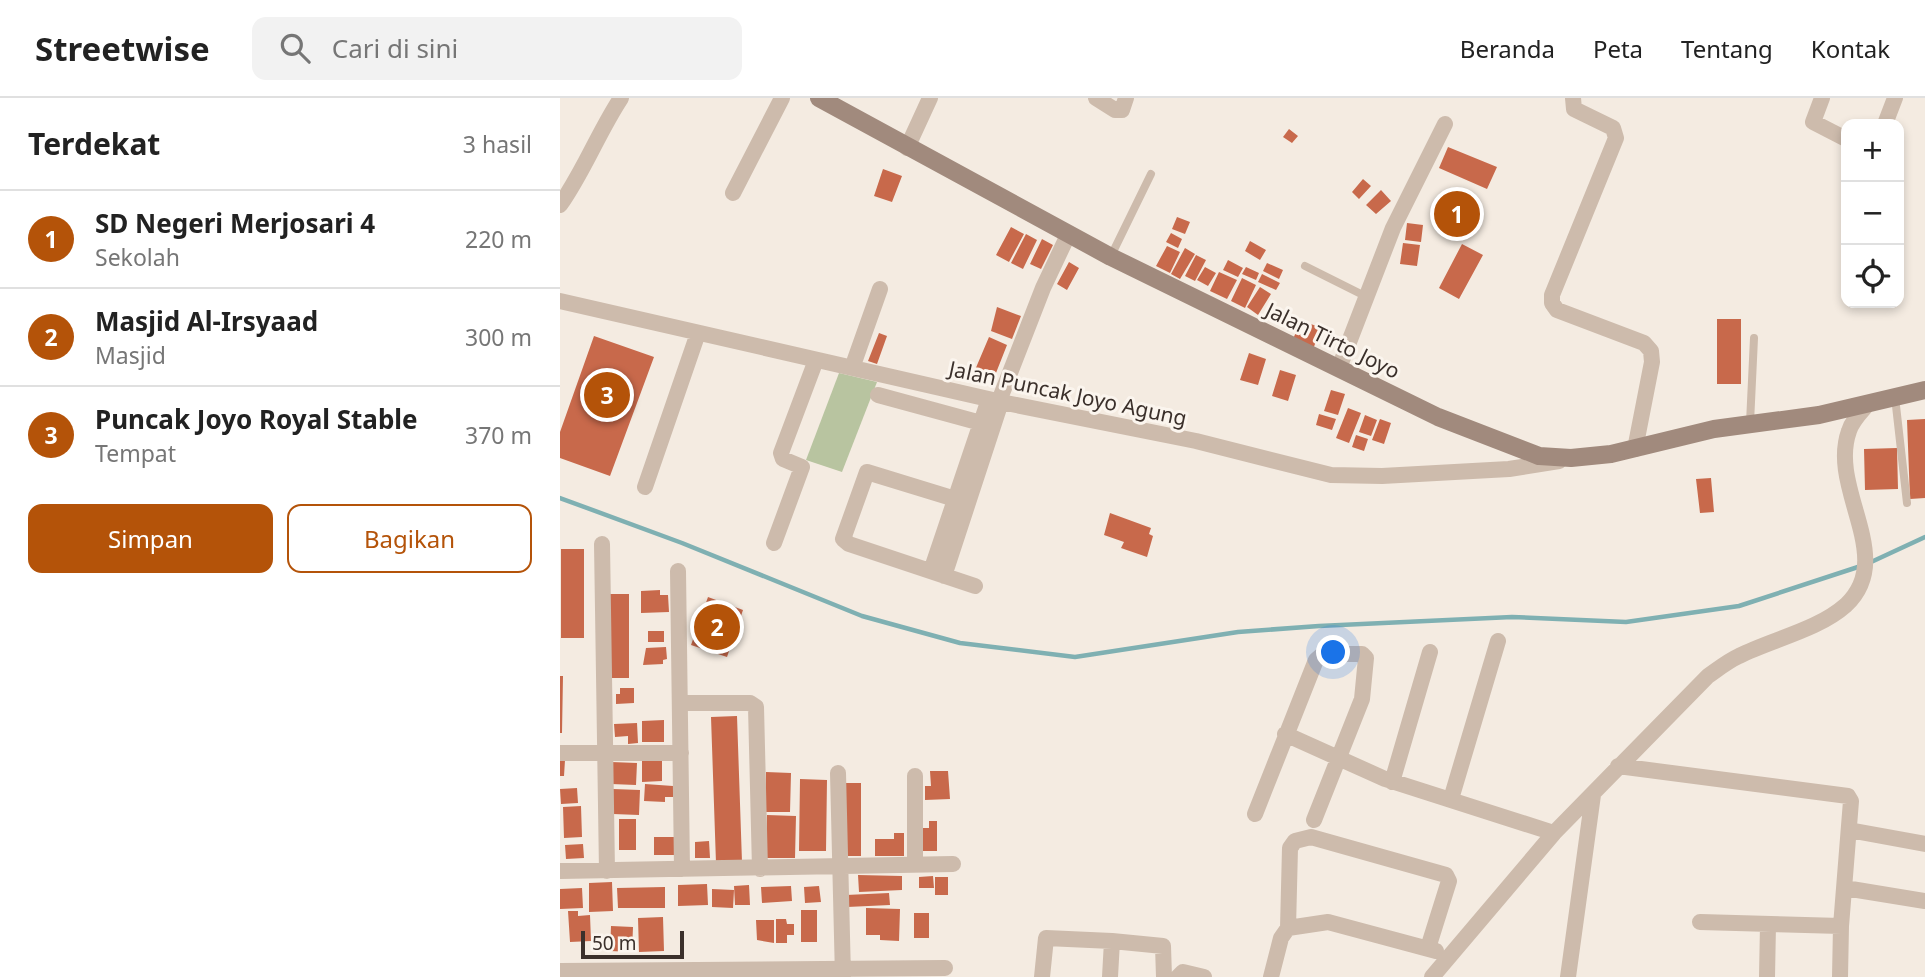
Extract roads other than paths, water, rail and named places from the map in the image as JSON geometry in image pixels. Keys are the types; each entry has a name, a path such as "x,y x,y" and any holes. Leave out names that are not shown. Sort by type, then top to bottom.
{"street":[{"path":"561,202 580,177 597,136 621,98"},
{"path":"733,193 782,98"},
{"name":"Jalan Tirto Joyo","path":"819,98 1111,257 1482,436 1539,456 1571,458 1634,449 1750,423 1819,415 1925,390"},
{"path":"907,148 930,98"},
{"path":"1096,98 1115,110 1122,110 1126,98"},
{"path":"1573,98 1574,109 1613,128 1616,138 1552,295 1552,303 1557,310 1644,343 1651,351 1652,362 1634,449"},
{"path":"1822,98 1813,122 1841,136"},
{"path":"1888,119 1895,98"},
{"path":"1339,368 1393,228 1446,124"},
{"path":"938,573 997,401 1043,288 1068,235"},
{"path":"852,368 880,289"},
{"name":"Jalan Puncak Joyo Agung","path":"560,301 997,401 1179,437 1331,475 1382,476 1509,469 1571,458"},
{"path":"645,487 698,333"},
{"path":"774,543 802,467 783,459 781,453 816,360"},
{"path":"878,395 981,422"},
{"path":"962,501 981,422 997,401"},
{"path":"1432,977 1554,833 1708,676 1738,656 1839,610 1855,595 1865,574 1865,546 1851,502 1844,460 1848,433 1867,405"},
{"path":"962,501 870,471 865,474 843,539 845,542 975,586"},
{"path":"602,544 607,871"},
{"path":"678,571 682,869"},
{"path":"1451,799 1498,641"},
{"path":"1392,782 1430,652"},
{"path":"1255,814 1316,660 1323,654 1362,654 1366,658 1362,699 1314,820"},
{"path":"680,703 750,703 756,706 760,869"},
{"path":"1285,734 1392,782 1554,833"},
{"path":"560,753 681,753"},
{"path":"1618,766 1843,794 1851,801 1841,926 1840,977"},
{"path":"838,773 838,867 843,973"},
{"path":"915,776 915,865"},
{"path":"1568,977 1593,795"},
{"path":"1849,830 1925,844"},
{"path":"1271,977 1281,938 1288,928 1290,848 1295,841 1311,837 1446,875 1449,881 1428,948"},
{"path":"560,871 953,864"},
{"path":"1845,888 1925,901"},
{"path":"1288,928 1328,922 1428,948 1448,956"},
{"path":"1700,922 1841,926"},
{"path":"1767,977 1768,925"},
{"path":"1042,977 1046,938 1163,946 1164,977"},
{"path":"1110,977 1112,941"},
{"path":"560,971 843,973 945,968"},
{"path":"1178,977 1183,972 1204,977"}],"lane":[{"path":"1111,257 1151,174"},
{"path":"1305,266 1365,296"},
{"path":"1750,423 1754,338"},
{"path":"1895,397 1908,503"}],"waterway":[{"path":"560,498 682,543 862,616 960,643 1075,657 1238,632 1319,626 1512,617 1626,622 1739,606 1861,566"},
{"path":"1869,563 1925,537"}],"place":[{"name":"SD Negeri Merjosari 4","path":"1457,214"},
{"name":"Puncak Joyo Royal Stable","path":"607,395"},
{"name":"Masjid Al-Irsyaad","path":"717,627"}]}
